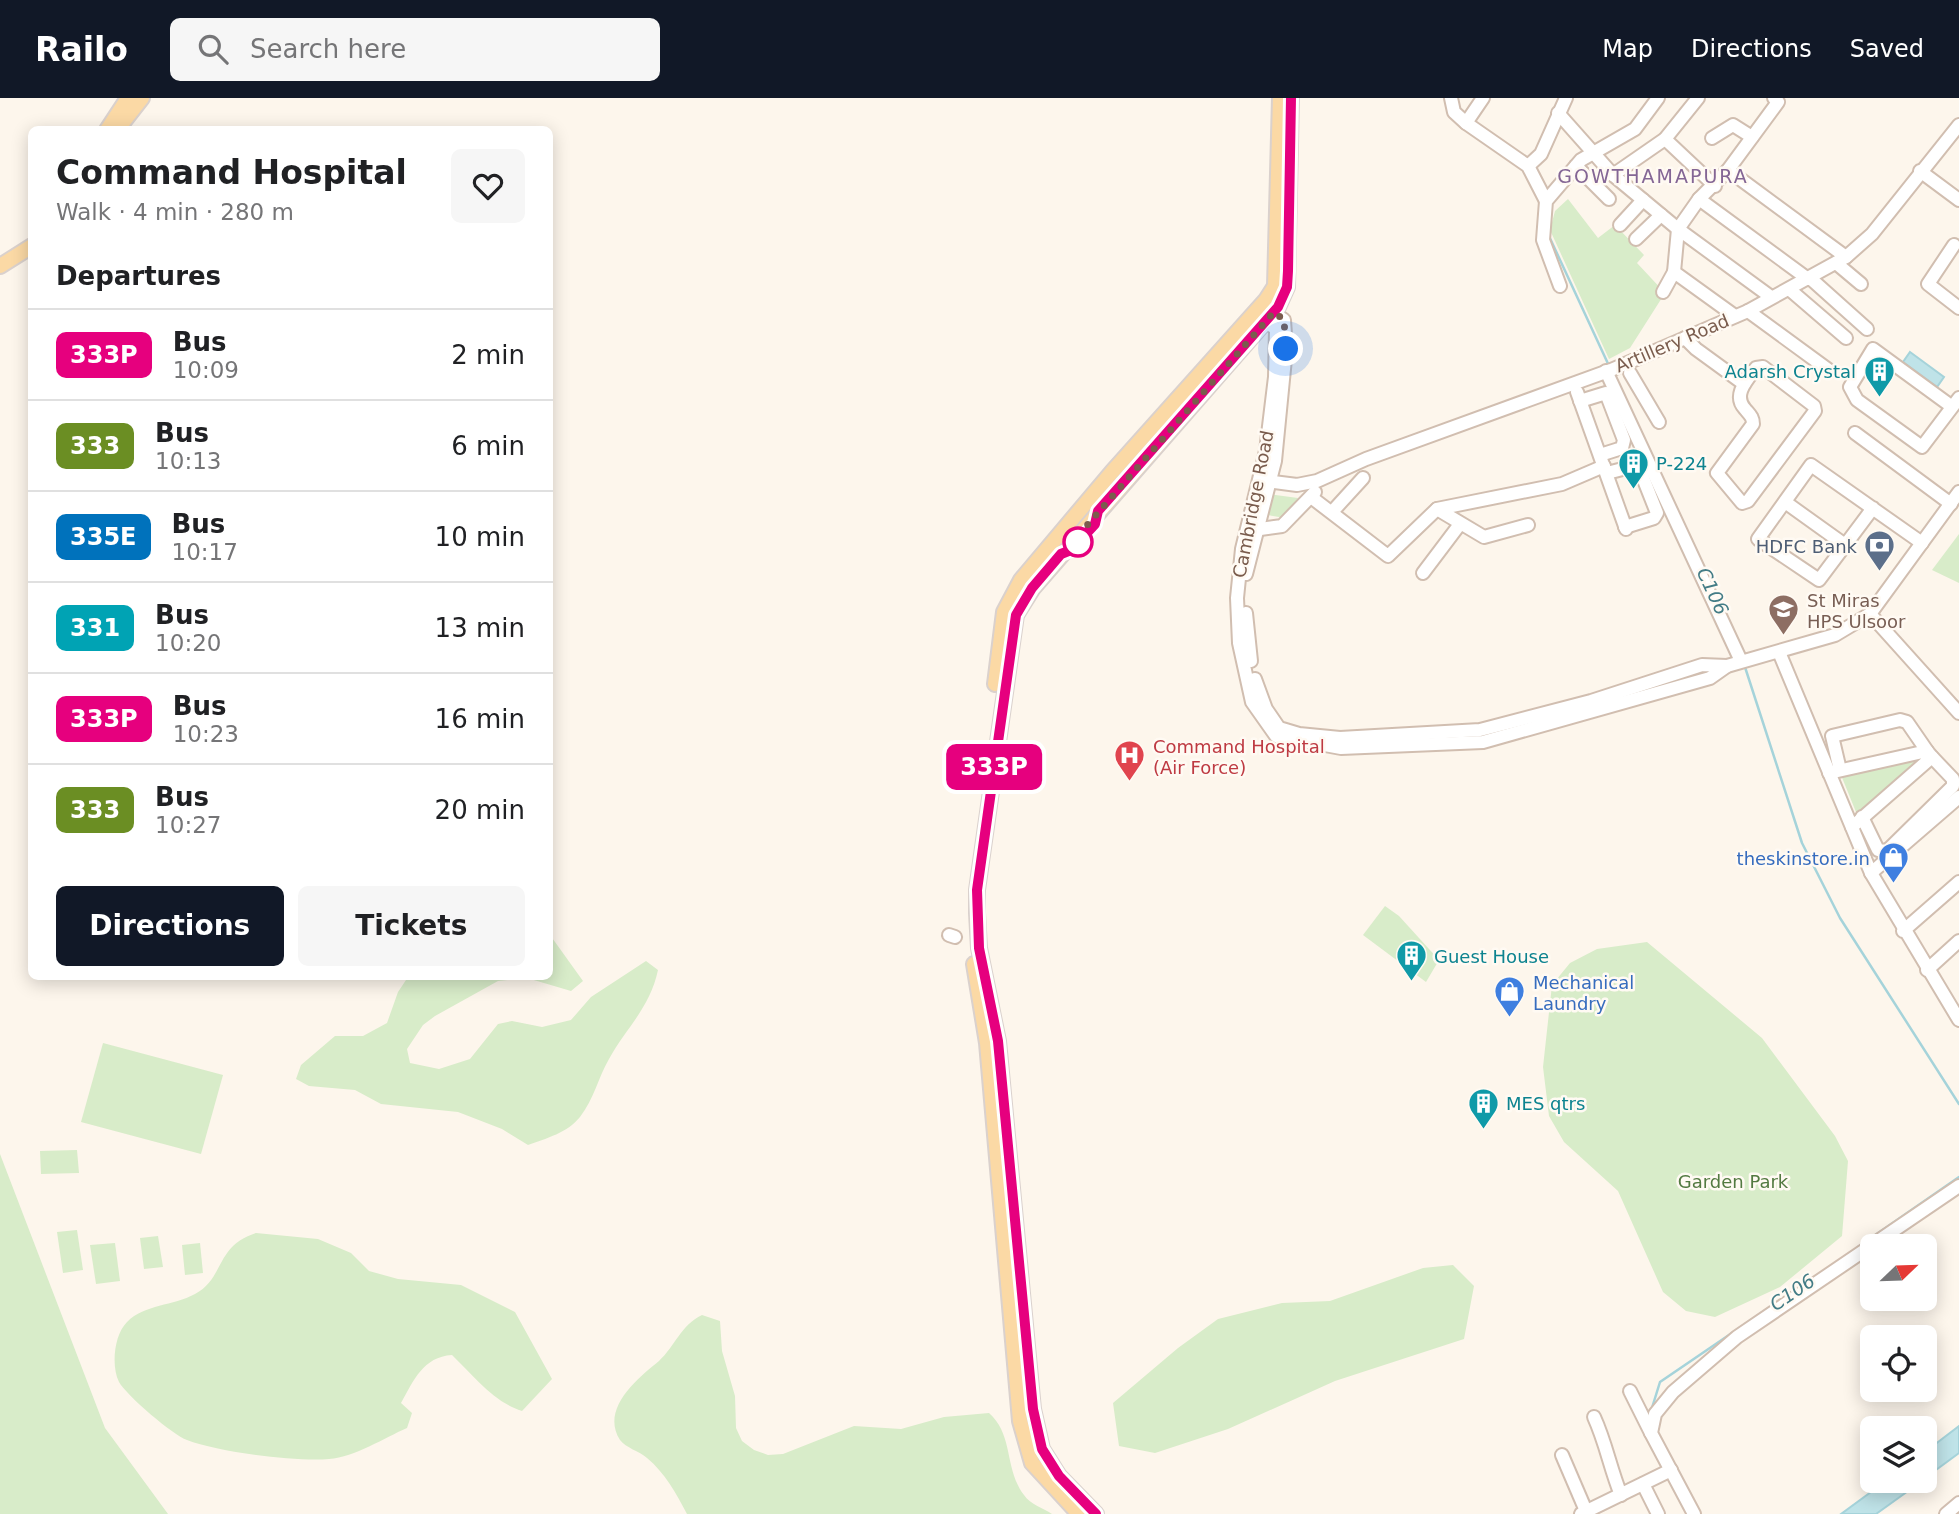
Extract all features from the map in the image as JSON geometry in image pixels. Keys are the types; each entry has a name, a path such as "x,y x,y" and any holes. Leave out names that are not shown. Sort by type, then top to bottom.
{"main road":[{"path":"110,126 128,98"},
{"path":"120,126 142,98"},
{"path":"1264,313 1278,274 1280,98"},
{"path":"1079,1514 1032,1462 1020,1421 987,1043 969,931 1004,612 1030,570 1287,287 1291,98"},
{"path":"0,266 28,248"},
{"path":"0,275 28,261"},
{"path":"972,894 979,948 998,1041 1033,1409 1042,1449 1059,1476 1096,1514"}],"street":[{"path":"1451,98 1454,112 1466,123 1530,164 1546,201 1543,240 1560,286"},
{"path":"1466,123 1483,98"},
{"path":"1530,164 1541,154 1566,98"},
{"path":"1546,201 1576,166 1635,129 1658,98"},
{"path":"1613,175 1665,139 1698,98"},
{"path":"1663,292 1674,272 1678,229 1699,199 1715,186 1728,170 1778,102 1774,98"},
{"path":"1558,113 1613,175 1678,229 1771,297"},
{"path":"1713,138 1733,125 1752,137"},
{"name":"Artillery Road","path":"1265,481 1297,485 1329,476 1366,458 1606,371 1748,311 1841,260 1872,234 1959,125"},
{"path":"1665,139 1715,186"},
{"path":"1576,166 1609,199"},
{"path":"1728,170 1841,260 1861,284"},
{"path":"1920,171 1959,200"},
{"path":"1699,199 1809,279 1867,329"},
{"path":"1620,225 1643,200"},
{"path":"1636,239 1661,215"},
{"path":"1954,245 1931,277 1929,288 1957,305"},
{"path":"1674,272 1735,316"},
{"path":"1789,289 1846,338"},
{"path":"1748,311 1830,371"},
{"name":"Cambridge Road","path":"1264,313 1284,320 1286,349 1265,481 1253,530 1238,573 1239,643 1252,702 1264,722 1283,740 1341,748 1483,742 1710,678 1727,666 1741,661 1835,635 1870,614"},
{"path":"1688,336 1702,352 1744,384"},
{"path":"1873,349 1955,402 1922,447 1857,400 1850,387 1873,349"},
{"path":"1763,367 1815,408 1745,503 1717,473 1754,421 1740,404 1744,384 1756,368 1763,367"},
{"path":"1606,371 1741,661"},
{"path":"1630,373 1659,422"},
{"path":"1311,497 1388,556 1437,509 1562,484 1604,465 1622,448 1625,440 1606,393 1579,396 1604,465 1626,528 1654,518 1657,513 1638,465 1604,465"},
{"path":"1855,433 1951,504"},
{"path":"1873,508 1819,580 1758,539 1811,465 1873,508 1922,543"},
{"name":"Artillery Road","path":"1253,530 1282,526 1329,476"},
{"path":"1332,513 1363,478"},
{"path":"1959,492 1870,614 1959,713"},
{"path":"1784,502 1845,545"},
{"path":"1437,509 1484,537 1528,525"},
{"path":"1423,573 1460,524"},
{"path":"1779,652 1835,772 1852,827 1871,873 1927,970 1955,1004 1959,1020"},
{"path":"1835,772 1832,736 1900,720 1907,722 1929,754 1953,779 1953,786 1887,851 1878,850 1862,817"},
{"path":"1835,772 1929,754"},
{"path":"1852,827 1929,754"},
{"path":"1871,873 1959,797"},
{"path":"1903,931 1959,882"},
{"path":"1927,970 1959,941"},
{"path":"1651,1433 1655,1415 1673,1392 1737,1337 1959,1186"},
{"path":"1630,1391 1694,1514"},
{"path":"1594,1417 1607,1444 1606,1460 1621,1495"},
{"path":"1562,1455 1584,1513 1609,1508 1621,1495 1671,1470"},
{"path":"1643,1485 1658,1514"},
{"path":"1946,1514 1959,1503"}],"green space":[{"path":"1568,199 1598,238 1615,225 1644,255 1637,263 1665,293 1630,348 1609,359 1550,230 1555,211"},
{"path":"1268,494 1298,498 1285,518 1262,514"},
{"path":"1959,534 1959,583 1932,570"},
{"path":"1927,755 1858,817 1841,775"},
{"path":"1385,906 1399,916 1439,960 1426,982 1363,935"},
{"path":"553,939 583,981 571,991 534,980 553,980"},
{"name":"Garden Park","path":"1647,942 1762,1038 1835,1136 1848,1161 1842,1236 1780,1287 1715,1317 1686,1311 1663,1292 1618,1191 1564,1142 1549,1116 1543,1067 1552,985 1570,963 1597,949"},
{"path":"646,961 658,970 649,996 609,1059 580,1117 563,1131 528,1145 502,1129 458,1112 381,1104 355,1090 309,1086 296,1079 301,1065 335,1036 363,1036 387,1023 398,992 406,980 508,980 498,981 423,1025 407,1049 410,1063 439,1069 470,1059 498,1024 512,1021 542,1027 571,1020 591,997"},
{"path":"103,1043 223,1075 201,1154 81,1122"},
{"path":"77,1150 79,1173 41,1174 40,1151"},
{"path":"0,1154 105,1428 168,1514 0,1514"},
{"path":"77,1230 83,1270 63,1273 57,1232"},
{"path":"256,1233 318,1239 351,1253 369,1271 398,1279 461,1285 515,1312 552,1379 522,1411 493,1395 452,1355 442,1357 420,1371 401,1403 412,1413 407,1428 339,1458 315,1460 257,1455 187,1440 151,1414 119,1382 115,1359 119,1335 134,1316 186,1298 205,1287 233,1246"},
{"path":"158,1236 163,1267 144,1269 140,1238"},
{"path":"115,1243 120,1281 96,1284 90,1245"},
{"path":"200,1243 203,1273 185,1275 182,1245"},
{"path":"1453,1265 1474,1286 1464,1339 1335,1381 1228,1429 1155,1453 1119,1446 1113,1403 1178,1348 1218,1319 1282,1303 1330,1301 1423,1268"},
{"path":"702,1315 720,1321 722,1351 735,1396 736,1428 742,1441 754,1450 768,1455 783,1454 854,1426 901,1429 944,1417 989,1413 1002,1431 1014,1474 1024,1495 1052,1514 687,1514 659,1470 647,1458 620,1440 615,1428 615,1417 618,1406 632,1385 665,1355 689,1324"}],"water":[{"path":"1910,352 1944,377 1937,387 1903,362"},
{"path":"1959,1426 1959,1453 1937,1469 1937,1443"},
{"path":"1870,1493 1905,1493 1876,1514 1841,1514"}],"waterway":[{"name":"C106","path":"1548,234 1610,368"},
{"name":"C106","path":"1744,664 1802,843 1840,918 1959,1104"},
{"name":"C106","path":"1858,1247 1959,1177"},
{"name":"C106","path":"1651,1411 1660,1382 1792,1292"}],"bus line":[{"name":"333P","path":"1096,1514 1059,1476 1042,1449 1033,1409 998,1041 979,948 977,890 1005,685 1016,615 1032,588 1061,554 1071,550 1095,524 1098,511 1278,307 1287,287 1289,255 1291,98"}],"place":[{"name":"Adarsh Crystal","path":"1879,398"},
{"name":"P-224","path":"1633,490"},
{"name":"HDFC Bank","path":"1880,573"},
{"name":"St Miras HPS Ulsoor","path":"1784,637"},
{"name":"Command Hospital (Air Force)","path":"1130,783"},
{"name":"theskinstore.in","path":"1893,885"},
{"name":"Guest House","path":"1411,983"},
{"name":"Mechanical Laundry","path":"1510,1019"},
{"name":"MES qtrs","path":"1483,1130"}],"district":[{"name":"GOWTHAMAPURA","path":"1653,176"}],"route":[{"path":"1078,542 1074,540 1274,312 1284,320 1286,349"}]}
